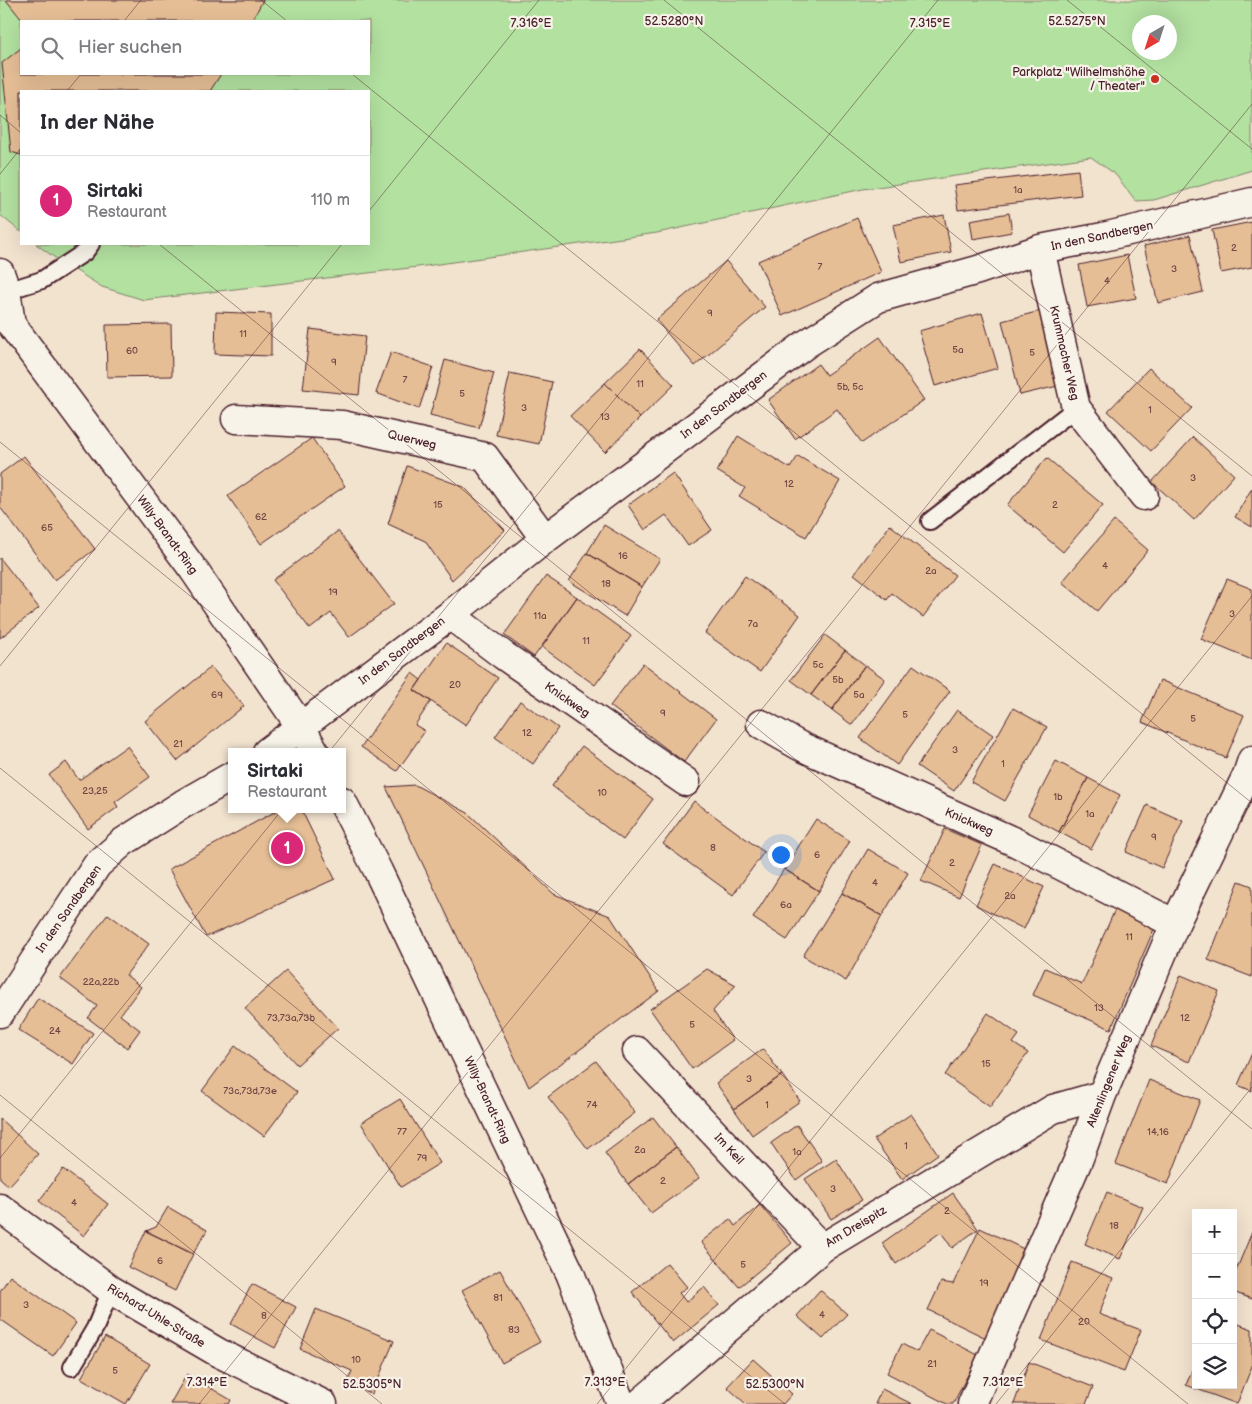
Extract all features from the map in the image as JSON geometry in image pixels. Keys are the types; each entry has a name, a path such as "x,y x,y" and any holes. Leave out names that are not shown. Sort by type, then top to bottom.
{"street":[{"name":"In den Sandbergen","path":"272,748 450,616 546,539 806,344 878,298 978,270 1040,249 1104,237 1252,202"},
{"name":"Krummacher Weg","path":"1040,249 1076,408 1144,496"},
{"name":"Willy-Brandt-Ring","path":"4,299 193,569 301,727 313,748"},
{"name":"Querweg","path":"236,419 342,425 485,457 546,539"},
{"name":"Knickweg","path":"450,616 686,782"},
{"name":"Knickweg","path":"761,724 800,746 1017,843 1175,924"},
{"name":"Altenlingener Weg","path":"972,1404 1078,1158 1102,1094 1175,924 1247,775 1252,760"},
{"name":"In den Sandbergen","path":"0,1013 97,865 123,842 228,778"},
{"name":"Willy-Brandt-Ring","path":"346,809 378,871 570,1273 622,1404"},
{"name":"Im Keil","path":"637,1051 822,1248"},
{"name":"Am Dreispitz","path":"639,1404 822,1248 1054,1109 1102,1094"},
{"name":"Richard-Uhle-Straße","path":"0,1208 111,1290 219,1353 323,1404"}],"lane":[{"path":"4,299 42,280 85,252 90,245"},
{"path":"930,521 1076,408"},
{"path":"72,1366 95,1328 111,1290"}],"green space":[{"path":"0,0 1252,0 1252,170 1154,200 1136,201 1115,174 1091,157 863,189 657,233 418,267 144,300 102,287 37,245 370,245 370,90 20,90 20,231 0,215"}],"building":[{"path":"6,0 263,0 253,20 22,20"},
{"path":"20,49 20,75 220,75 211,90 20,90 20,155 11,152 2,63"},
{"path":"1078,170 1081,195 958,210 954,185"},
{"path":"1009,213 1012,232 973,239 970,220"},
{"path":"944,215 951,252 901,262 893,225"},
{"path":"857,218 881,272 782,316 758,261"},
{"path":"1252,222 1252,267 1221,273 1212,230"},
{"path":"1190,235 1203,292 1158,303 1144,246"},
{"path":"1127,255 1136,298 1087,307 1079,265"},
{"path":"726,261 765,307 695,366 656,320"},
{"path":"1044,310 1062,385 1020,395 1002,321"},
{"path":"216,312 271,314 271,356 215,354"},
{"path":"982,313 998,368 935,386 919,331"},
{"path":"171,324 172,376 107,377 106,325"},
{"path":"310,329 365,336 359,395 303,389"},
{"path":"880,337 924,400 862,443 837,409 795,439 768,400 818,364 826,375"},
{"path":"640,349 674,385 640,418 605,383"},
{"path":"391,352 433,367 419,409 376,393"},
{"path":"445,360 494,373 479,428 430,415"},
{"path":"1149,368 1192,408 1151,451 1108,411"},
{"path":"510,373 552,382 539,444 496,435"},
{"path":"605,383 640,418 605,452 570,416"},
{"path":"738,436 790,468 798,456 840,481 806,537 739,496 745,488 717,471"},
{"path":"1193,437 1234,475 1194,520 1152,482"},
{"path":"312,438 345,486 261,544 228,496"},
{"path":"24,456 95,549 55,580 0,507 0,474"},
{"path":"1047,458 1103,505 1063,552 1007,505"},
{"path":"407,466 464,487 505,530 452,580 425,541 388,524"},
{"path":"673,473 712,530 688,546 666,515 645,530 628,505"},
{"path":"1252,488 1252,527 1235,517"},
{"path":"1114,521 1148,550 1097,611 1062,582"},
{"path":"604,525 660,559 642,587 587,553"},
{"path":"890,525 955,575 923,617 892,593 887,600 854,574"},
{"path":"338,531 394,604 349,637 331,613 310,629 273,580"},
{"path":"587,553 642,587 625,616 569,581"},
{"path":"0,558 39,608 0,638"},
{"path":"546,576 577,597 534,657 504,635"},
{"path":"745,576 800,615 760,672 705,633"},
{"path":"1227,579 1252,589 1252,660 1201,639"},
{"path":"577,597 631,636 595,685 542,647"},
{"path":"825,635 845,650 811,695 791,680"},
{"path":"446,643 498,678 466,725 414,690"},
{"path":"845,650 865,665 832,710 811,695"},
{"path":"643,663 716,719 684,762 610,706"},
{"path":"865,665 885,679 852,725 832,710"},
{"path":"913,665 950,691 897,765 860,738"},
{"path":"211,667 244,706 177,761 145,721"},
{"path":"412,673 421,680 414,690 431,701 415,725 425,731 397,771 361,747"},
{"path":"1160,680 1244,715 1226,758 1142,722"},
{"path":"520,701 558,728 533,764 495,737"},
{"path":"1013,708 1047,727 1005,801 971,782"},
{"path":"957,710 993,735 954,791 917,766"},
{"path":"127,746 150,777 115,802 118,807 88,829 49,775 66,762 79,780"},
{"path":"582,746 653,799 623,840 552,786"},
{"path":"1056,761 1088,778 1059,832 1028,815"},
{"path":"1088,778 1120,795 1091,849 1059,832"},
{"path":"415,785 468,813 554,894 610,916 659,991 529,1087 386,787"},
{"path":"694,801 764,852 733,895 663,844"},
{"path":"1147,805 1183,821 1162,868 1126,852"},
{"path":"273,813 303,813 335,879 206,937 169,869"},
{"path":"816,819 850,841 819,891 784,869"},
{"path":"945,829 982,845 959,897 921,881"},
{"path":"868,849 908,873 882,916 842,893"},
{"path":"995,864 1044,887 1024,929 976,905"},
{"path":"784,869 819,891 787,940 753,918"},
{"path":"1239,881 1252,886 1252,977 1208,960"},
{"path":"842,893 882,916 846,981 803,956"},
{"path":"1117,905 1157,922 1111,1029 1033,995 1045,968 1082,984"},
{"path":"108,914 149,944 126,975 141,987 120,1015 140,1030 127,1048 88,1018 97,1006 60,978"},
{"path":"707,969 736,985 713,1011 733,1040 692,1069 650,1009"},
{"path":"286,971 338,1028 297,1065 245,1008"},
{"path":"1181,975 1219,991 1189,1062 1151,1046"},
{"path":"38,998 93,1033 73,1064 18,1030"},
{"path":"988,1013 1019,1035 1013,1043 1028,1053 990,1107 945,1075"},
{"path":"235,1046 297,1092 264,1136 202,1091"},
{"path":"763,1049 782,1075 734,1109 716,1083"},
{"path":"1252,1053 1252,1091 1238,1085"},
{"path":"596,1061 635,1113 588,1149 548,1097"},
{"path":"782,1075 800,1101 752,1135 734,1109"},
{"path":"1149,1080 1200,1100 1168,1184 1116,1164"},
{"path":"400,1099 440,1163 401,1187 361,1123"},
{"path":"911,1114 938,1154 902,1179 874,1139"},
{"path":"653,1117 676,1147 628,1184 605,1153"},
{"path":"0,1119 38,1154 9,1186 0,1178"},
{"path":"797,1125 822,1161 796,1180 771,1143"},
{"path":"676,1147 699,1178 651,1213 628,1184"},
{"path":"836,1159 862,1200 831,1219 805,1179"},
{"path":"63,1169 108,1204 84,1236 39,1201"},
{"path":"1107,1192 1143,1207 1120,1259 1085,1244"},
{"path":"953,1193 978,1229 952,1248 941,1232 896,1264 882,1243"},
{"path":"760,1205 792,1243 739,1287 701,1242 730,1219 735,1226"},
{"path":"168,1207 207,1230 193,1254 146,1231 156,1227"},
{"path":"980,1228 1030,1252 988,1339 928,1310 941,1282 953,1284"},
{"path":"146,1231 193,1254 175,1291 128,1267"},
{"path":"1252,1232 1252,1299 1237,1293 1237,1268"},
{"path":"1072,1262 1113,1278 1099,1314 1141,1330 1124,1372 1041,1340"},
{"path":"667,1263 687,1287 679,1293 686,1302 704,1287 719,1305 673,1343 632,1292"},
{"path":"500,1270 540,1342 502,1363 462,1290"},
{"path":"10,1276 76,1323 53,1356 0,1319 0,1291"},
{"path":"252,1284 296,1307 275,1348 231,1324"},
{"path":"820,1290 847,1314 823,1339 797,1316"},
{"path":"316,1309 394,1341 372,1394 347,1383 352,1371 300,1349"},
{"path":"1237,1323 1252,1329 1252,1366 1237,1404 1197,1389 1237,1389"},
{"path":"929,1330 978,1355 953,1404 947,1404 887,1373 902,1344 917,1352"},
{"path":"105,1337 150,1364 126,1404 81,1378"},
{"path":"753,1359 792,1394 783,1404 746,1404 727,1387"},
{"path":"1029,1362 1093,1387 1086,1404 1014,1404"},
{"path":"1192,1370 1192,1387 1186,1385"},
{"path":"187,1374 231,1400 229,1404 170,1404"},
{"path":"882,1389 912,1404 875,1404"}],"place":[{"name":"Parkplatz \"Wilhelmshöhe / Theater\"","path":"1155,79"},
{"name":"Sirtaki","path":"287,848"}]}
